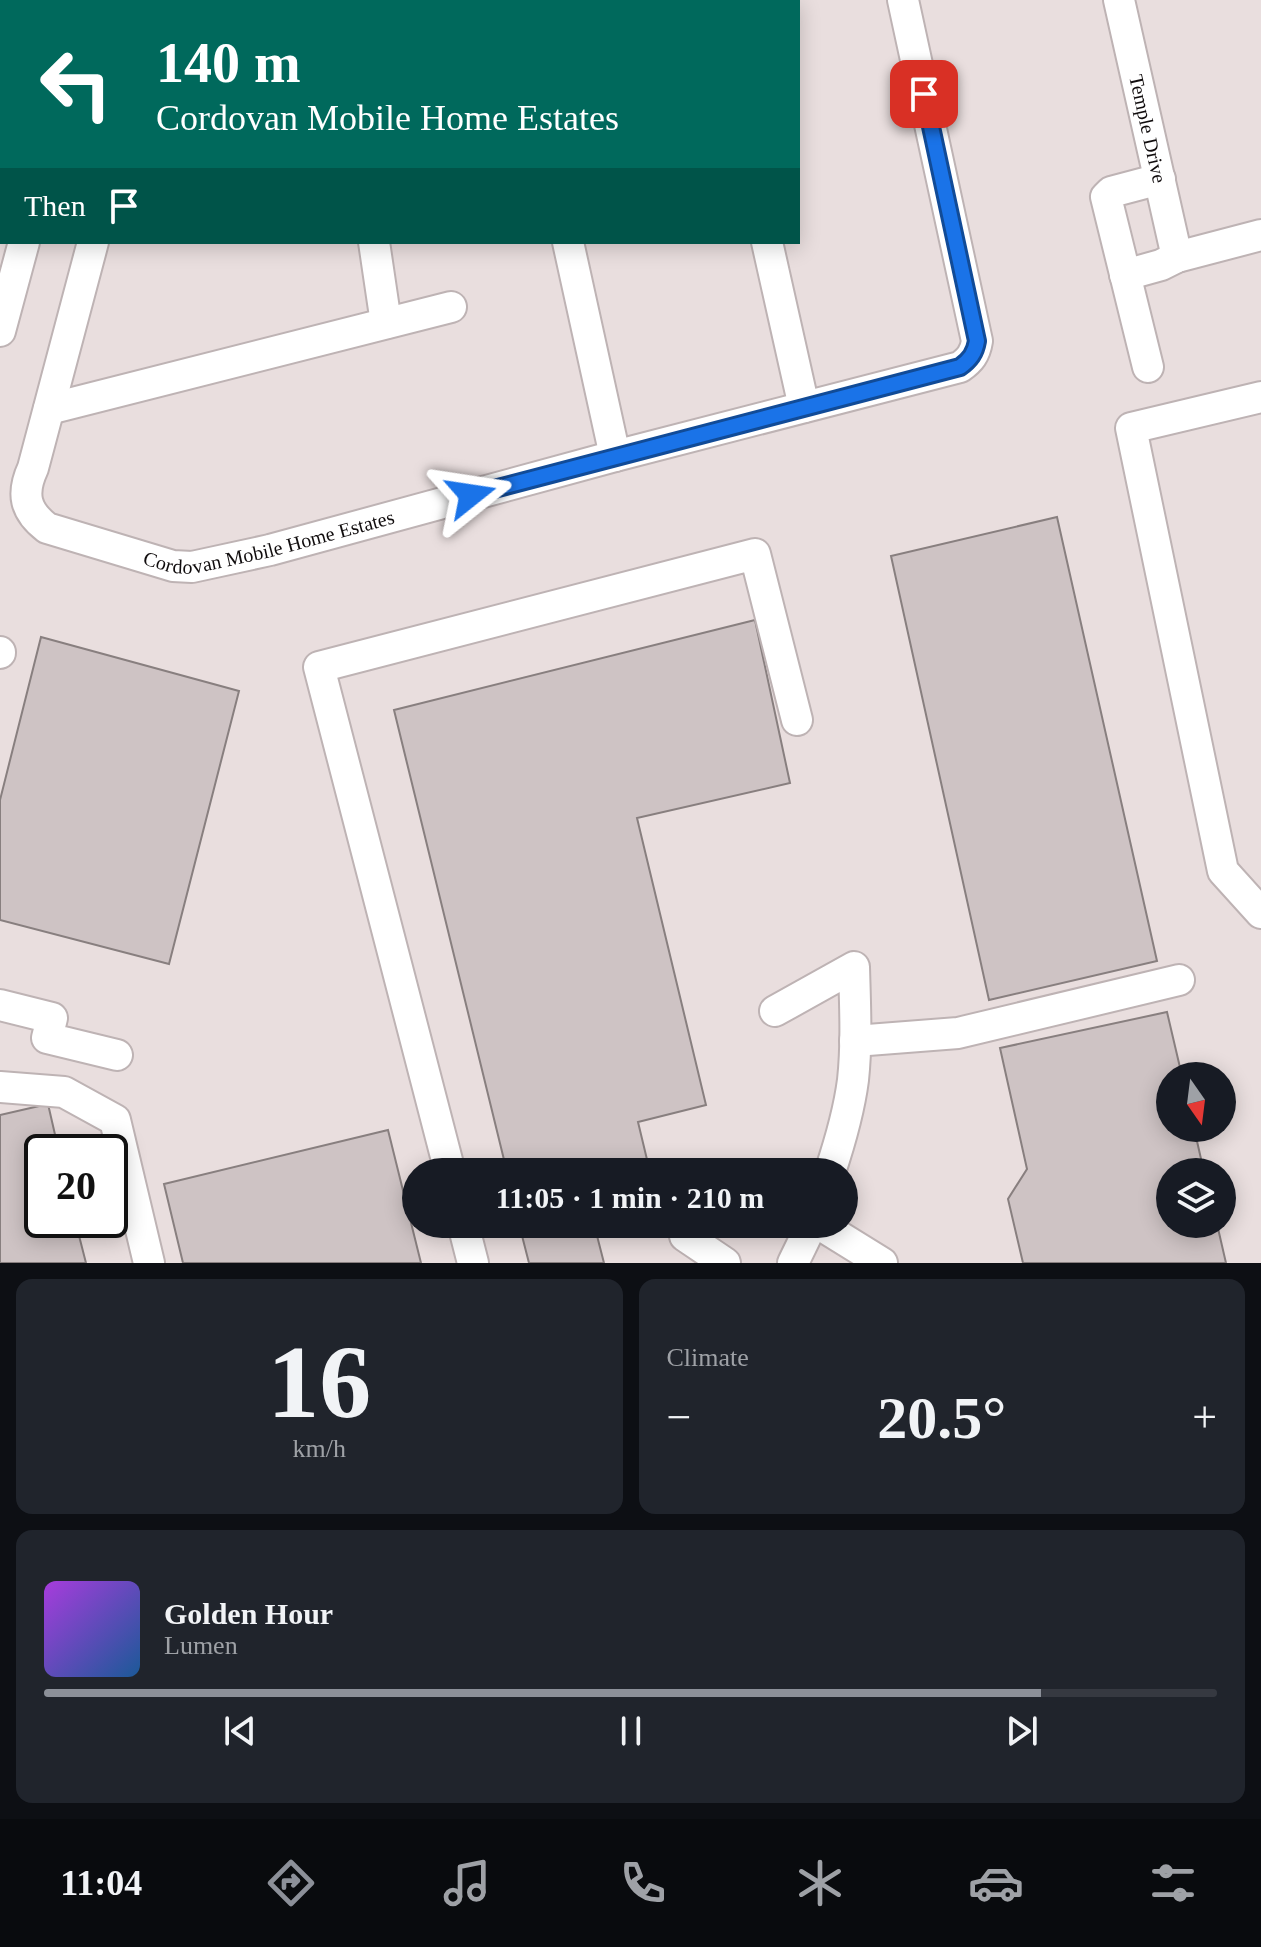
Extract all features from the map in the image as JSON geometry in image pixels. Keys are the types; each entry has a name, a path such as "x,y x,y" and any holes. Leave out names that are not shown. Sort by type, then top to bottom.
{"street":[{"name":"Cordovan Mobile Home Estates","path":"92,244 27,481 29,508 47,528 173,566 192,567 270,550 615,456 960,367 975,352 977,341 903,0"},
{"name":"Temple Drive","path":"1119,0 1177,257"},
{"path":"1148,367 1106,197 1111,192 1160,179"},
{"path":"1125,275 1177,257 1261,235"},
{"path":"0,331 5,291 23,244"},
{"path":"374,244 386,323"},
{"path":"568,244 615,456"},
{"path":"767,244 804,407"},
{"path":"49,409 451,307"},
{"path":"1261,397 1131,428 1223,871 1261,913"},
{"path":"446,1158 319,667 755,554 797,720"},
{"path":"775,1011 854,967 853,1081 835,1158"},
{"path":"855,1041 958,1033 1179,980"},
{"path":"0,1005 52,1018 47,1038 117,1055"},
{"path":"0,1087 64,1092 115,1120 149,1263"},
{"path":"467,1238 473,1263"},
{"path":"688,1238 725,1263"},
{"path":"793,1263 805,1238"},
{"path":"842,1238 882,1263"}],"building":[{"path":"1057,517 1157,961 989,1000 891,556"},
{"path":"755,620 790,783 637,818 706,1105 638,1122 647,1158 504,1158 394,710"},
{"path":"41,637 239,691 169,964 0,920 0,800"},
{"path":"1167,1012 1179,1062 1156,1062 1156,1142 1197,1142 1201,1158 1156,1158 1156,1238 1220,1238 1226,1263 1023,1263 1008,1199 1027,1169 1000,1048"},
{"path":"48,1104 55,1134 24,1134 24,1238 80,1238 86,1263 0,1263 0,1115"},
{"path":"388,1130 402,1186 402,1238 415,1238 421,1263 183,1263 164,1184"},
{"path":"523,1238 598,1238 604,1263 529,1263"}],"route":[{"path":"471,495 960,367 969,361 977,341 924,94"}]}
